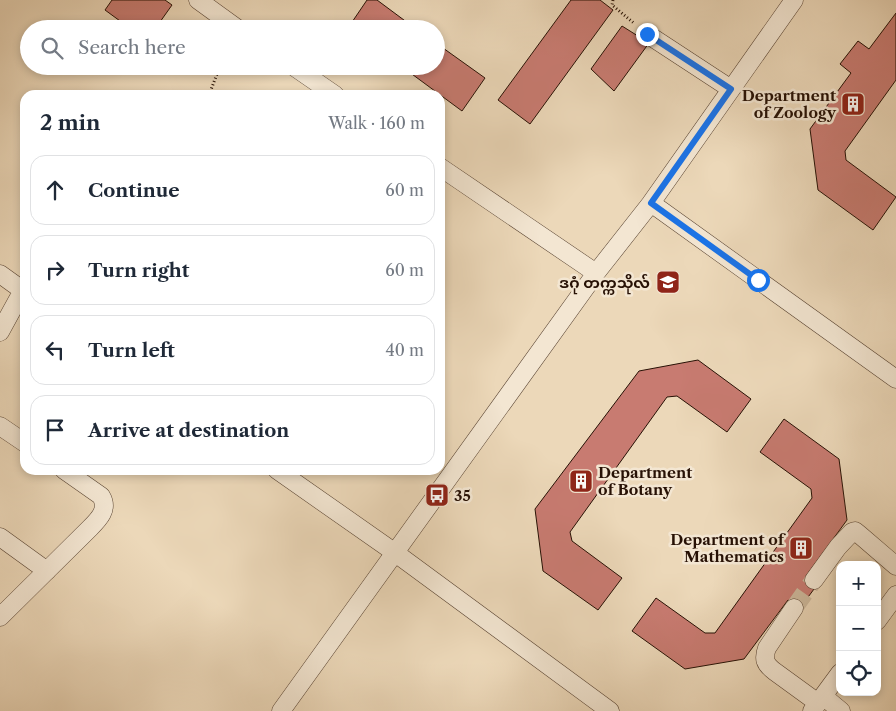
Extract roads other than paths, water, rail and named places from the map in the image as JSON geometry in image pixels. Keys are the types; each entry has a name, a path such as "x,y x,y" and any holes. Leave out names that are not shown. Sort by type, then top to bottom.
{"lane":[{"path":"198,0 226,20"},
{"path":"281,711 596,274 651,203 794,0"},
{"path":"647,34 731,89"},
{"path":"306,75 328,90"},
{"path":"445,170 596,274"},
{"path":"651,203 896,379"},
{"path":"0,274 20,288"},
{"path":"0,332 20,298"},
{"path":"0,426 20,440"},
{"path":"0,617 102,514 105,507 101,496 71,475"},
{"path":"284,475 394,552 610,711"},
{"path":"814,580 838,547 855,531 896,566"},
{"path":"0,537 47,571"},
{"path":"881,616 896,595"},
{"path":"794,608 767,648 764,660 774,671 817,703 842,711"},
{"path":"817,703 836,677"}],"tunnel":[{"path":"794,608 814,580"}],"place":[{"name":"Department of Zoology","path":"853,104"},
{"name":"ဒဂုံ တက္ကသိုလ်","path":"668,282"},
{"name":"Department of Botany","path":"581,481"},
{"name":"35","path":"437,495"},
{"name":"Department of Mathematics","path":"801,548"}]}
